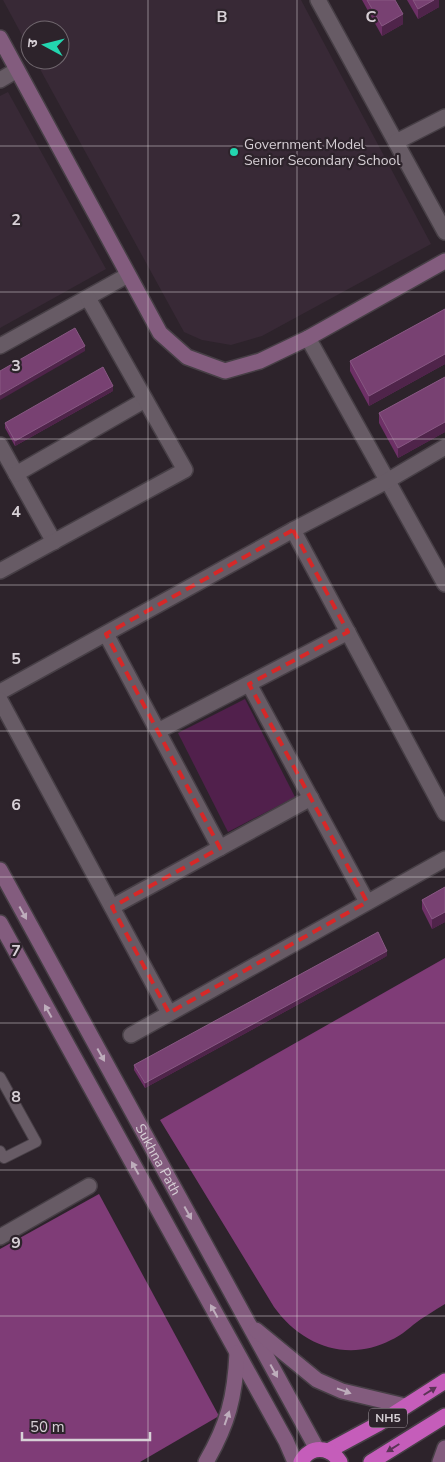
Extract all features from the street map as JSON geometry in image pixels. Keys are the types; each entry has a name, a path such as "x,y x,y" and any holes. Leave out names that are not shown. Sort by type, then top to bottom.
{"highway":[{"name":"NH5","path":"301,1462 308,1453 323,1450 378,1424 445,1381"},
{"name":"NH5","path":"371,1462 445,1416"},
{"path":"323,1450 336,1456 340,1462"}],"main road":[{"path":"0,38 160,333 187,357 224,371 260,361 308,338 445,261"},
{"name":"Sukhna Path","path":"0,870 248,1323 323,1450"},
{"name":"Sukhna Path","path":"0,923 286,1441 295,1462"},
{"path":"248,1323 284,1355 317,1380 342,1391 406,1406"},
{"path":"206,1462 219,1441 229,1416 234,1394 237,1353"},
{"path":"440,1462 445,1448"}],"street":[{"path":"318,0 445,232"},
{"path":"0,80 17,70"},
{"path":"396,142 445,117"},
{"path":"0,346 128,276"},
{"path":"0,571 185,470 88,298"},
{"path":"308,338 445,584"},
{"path":"16,474 145,400"},
{"path":"0,445 54,542"},
{"path":"0,692 445,447"},
{"path":"293,530 445,813"},
{"path":"158,731 348,632"},
{"path":"106,634 220,848"},
{"path":"249,684 367,902"},
{"path":"0,700 169,1013"},
{"path":"112,907 311,798"},
{"path":"131,1035 445,859"},
{"path":"0,1237 89,1186"}],"lane":[{"path":"0,1077 36,1142 4,1158 0,1151"}],"highlighted area":[{"path":"293,530 348,632 249,684 367,902 169,1013 112,907 220,848 106,634"}],"shaded area":[{"name":"Government Model Senior Secondary School","path":"3,0 301,0 431,244 262,336 231,345 202,340 184,332 40,70 70,70 70,20 20,20 20,31"},
{"path":"8,92 106,269 0,328 0,96"},
{"path":"245,699 295,797 228,832 178,733"},
{"path":"445,958 445,1304 397,1337 374,1347 342,1350 326,1346 311,1340 297,1331 274,1307 160,1120"},
{"path":"99,1194 219,1416 140,1462 0,1462 0,1249"}],"building":[{"path":"367,0 395,0 403,14 382,26"},
{"path":"413,0 434,0 418,9"},
{"path":"445,309 445,354 369,396 350,361"},
{"path":"75,328 85,346 0,395 0,371"},
{"path":"103,367 113,386 15,441 5,423"},
{"path":"445,377 445,422 398,448 379,413"},
{"path":"445,887 445,912 432,919 422,900"},
{"path":"378,932 387,951 145,1083 134,1065"}],"place":[{"name":"Government Model Senior Secondary School","path":"234,152"}]}
